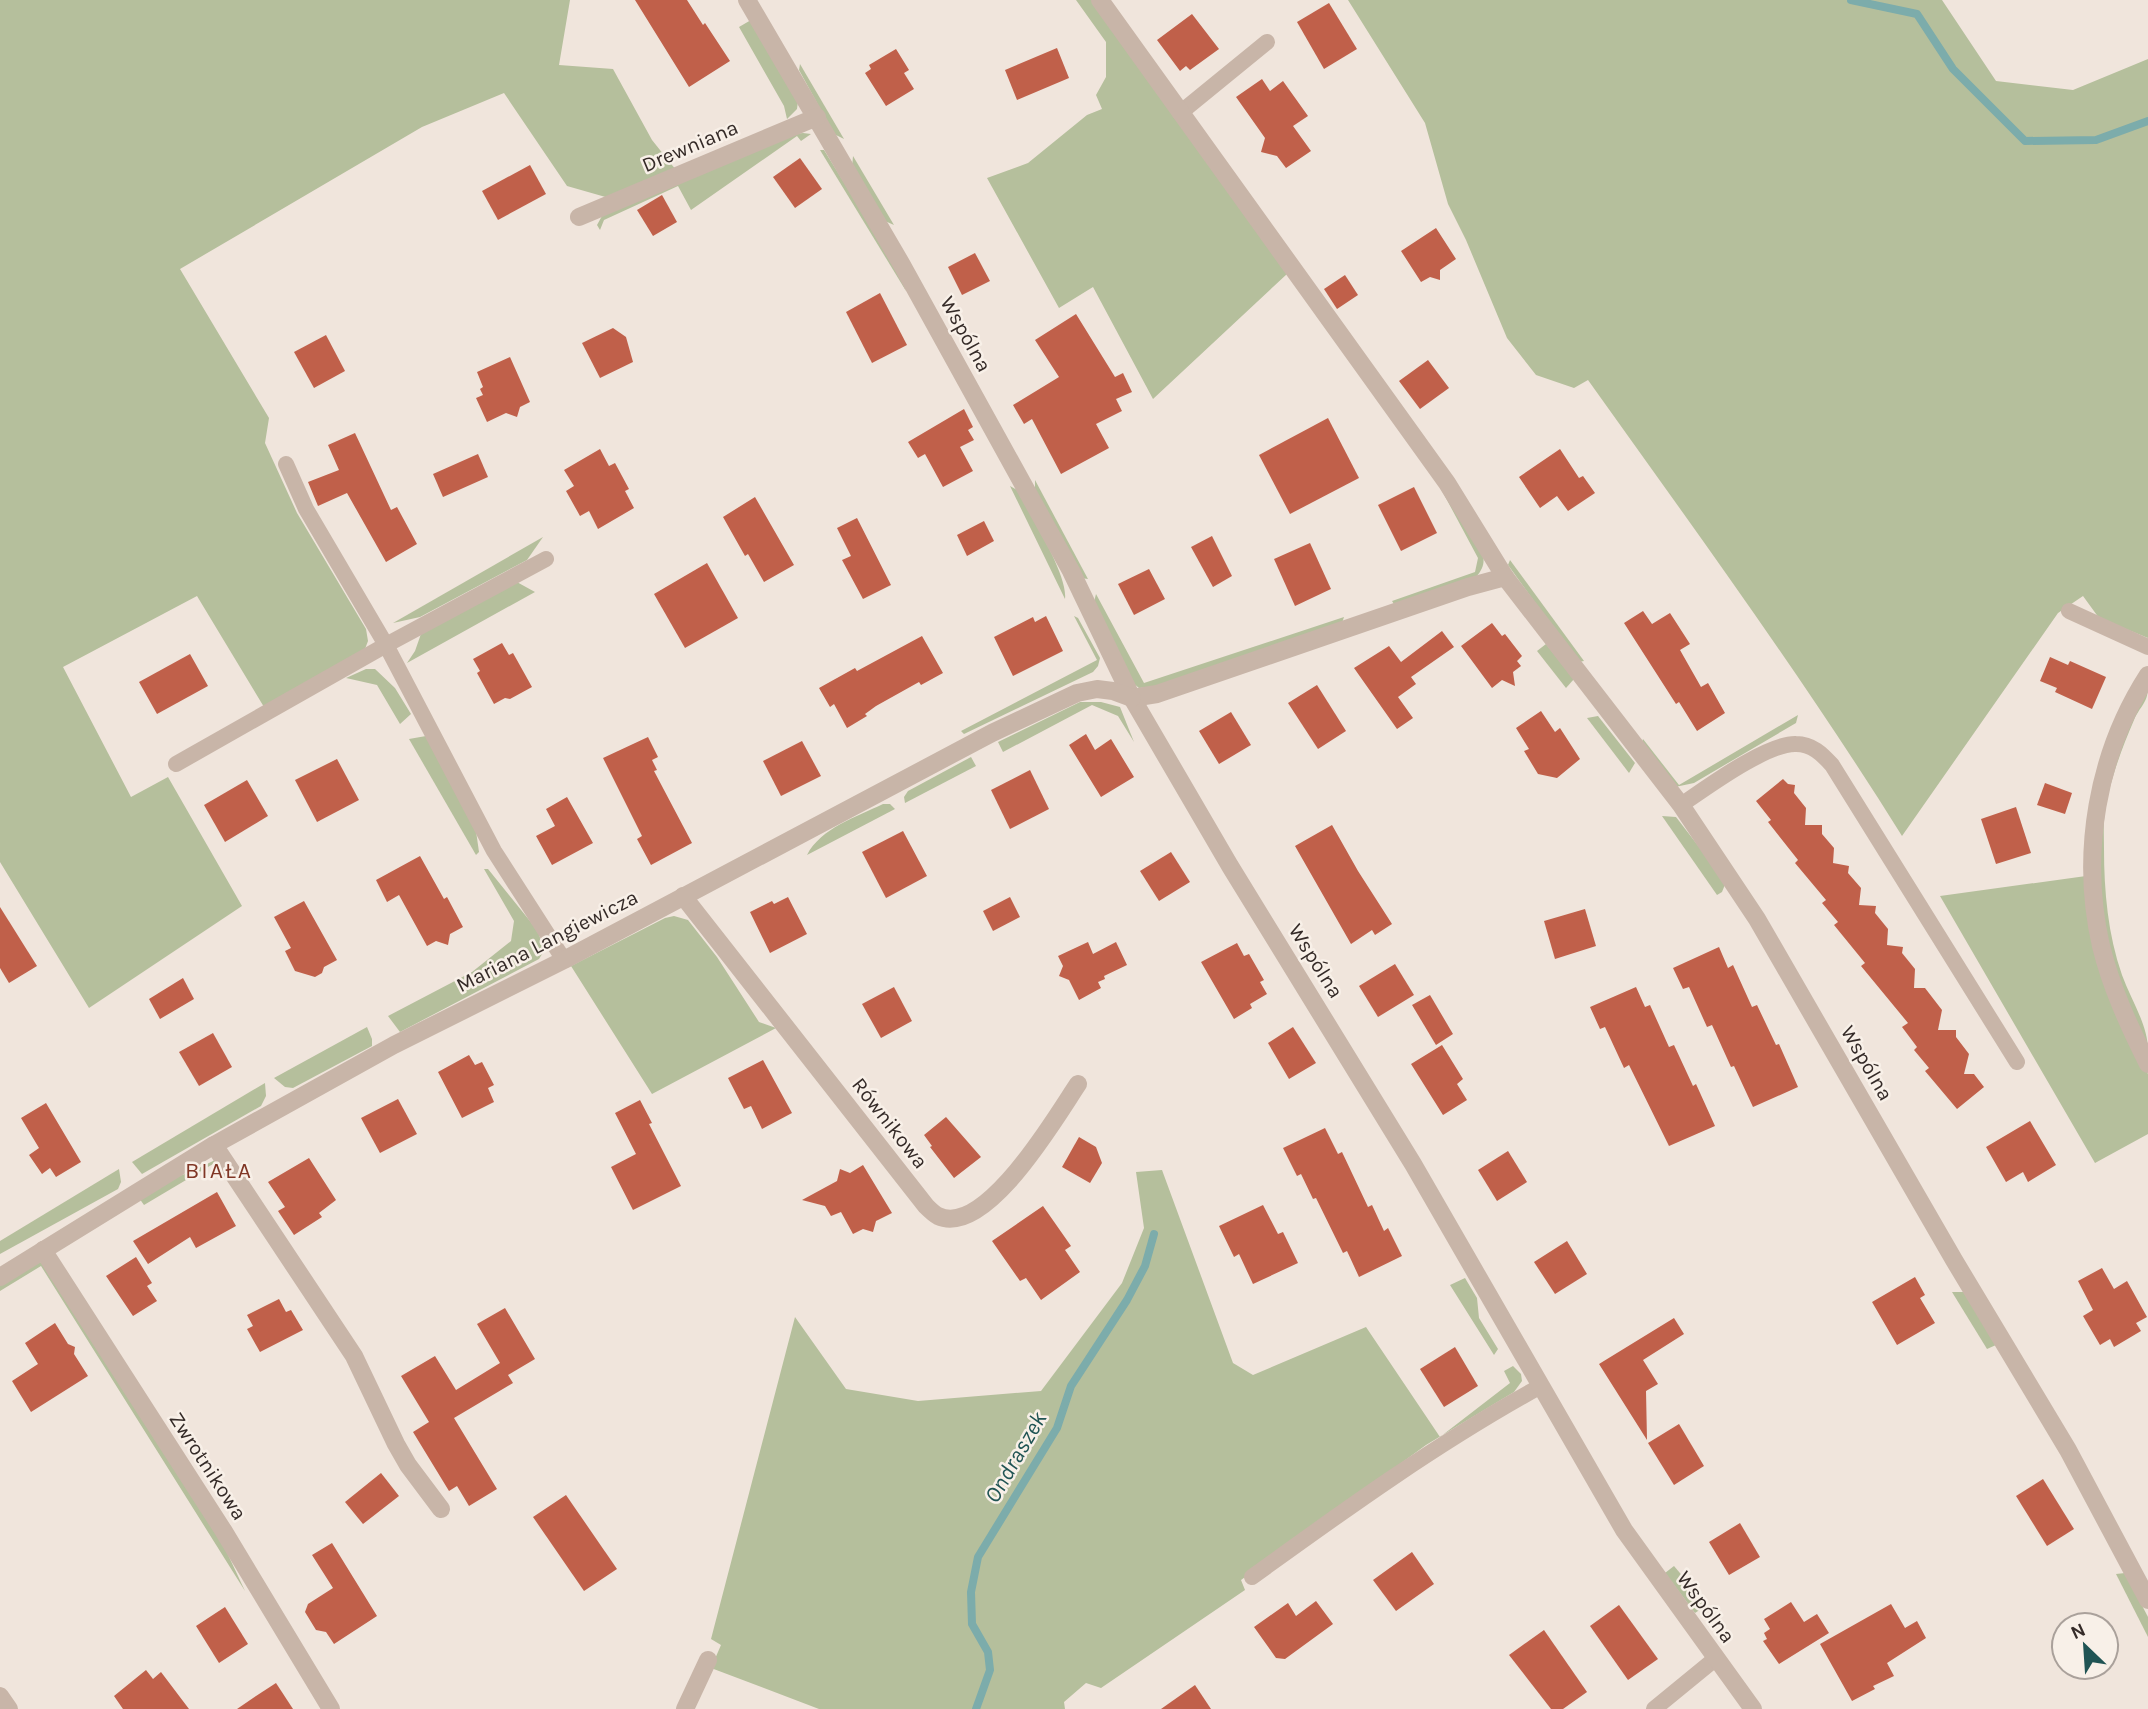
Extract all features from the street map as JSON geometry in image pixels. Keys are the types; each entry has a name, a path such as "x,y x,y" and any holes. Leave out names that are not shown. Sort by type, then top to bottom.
{"street":[{"name":"Wspólna","path":"747,0 817,117 1071,571 1132,698 1230,866 1413,1164 1624,1530 1753,1709"},
{"name":"Wspólna","path":"1100,0 1447,483 1505,577 1681,805 1757,919 1954,1260 2068,1450 2148,1600"},
{"name":"Drewniana","path":"579,217 817,117"},
{"path":"1132,698 1157,694 1468,587 1505,577"},
{"path":"2148,675 2126,715 2101,781 2097,800 2092,876 2094,913 2102,948 2116,993 2148,1064"},
{"name":"Mariana Langiewicza","path":"0,1277 214,1145 394,1045 564,960 1050,704 1077,693 1097,689 1132,698"},
{"name":"Równikowa","path":"682,896 917,1195 938,1216 962,1216 1003,1188 1023,1167 1078,1084"},
{"path":"214,1145 354,1356 396,1444 441,1509"},
{"name":"Zwrotnikowa","path":"43,1250 223,1530 331,1709"},
{"path":"685,1709 708,1660"},
{"path":"0,1696 9,1709"}],"lane":[{"path":"1180,113 1267,42"},
{"path":"286,464 306,509 386,645 494,851 564,960"},
{"path":"176,764 386,645 547,559"},
{"path":"2069,611 2148,647"},
{"path":"1681,805 1775,747 1796,744 1816,749 1832,765 2017,1062"},
{"path":"1252,1577 1420,1457 1541,1386"},
{"path":"1654,1709 1716,1659"}],"green space":[{"path":"0,0 570,0 559,65 613,69 652,140 676,170 609,198 567,186 504,93 422,127 180,269 269,418 265,443 297,513 366,629 368,641 365,649 264,707 197,596 63,667 131,797 168,777 242,906 89,1008 0,862"},
{"path":"1076,0 1093,0 1287,274 1153,399 1093,287 1059,308 987,178 1028,163 1087,115 1102,109 1096,95 1106,77 1106,42"},
{"path":"1348,0 1942,0 1996,81 2073,90 2148,59 2148,638 2099,618 2083,596 2058,613 1902,836 1788,662 1588,380 1574,388 1536,375 1507,338 1448,204 1425,123"},
{"path":"751,20 798,101 797,109 787,119 784,106 739,27"},
{"path":"800,64 844,139 834,134 799,70"},
{"path":"794,134 811,134 801,141 797,136 691,210 678,186 604,220 600,230 597,225 602,216"},
{"path":"820,150 824,150 887,252 906,291"},
{"path":"853,156 894,225 885,221 852,168"},
{"path":"1035,480 1088,579 1081,578 1035,495"},
{"path":"1010,486 1017,490 1055,560 1065,599"},
{"path":"1440,487 1482,550 1482,568 1476,577 1394,604 1392,601 1475,572 1478,558"},
{"path":"543,537 527,560 420,617 393,623"},
{"path":"1510,560 1584,661 1578,662 1508,565"},
{"path":"515,581 535,592 407,663 415,651 422,631"},
{"path":"1096,594 1144,683 1344,617 1342,623 1152,687 1139,688 1133,683 1094,602"},
{"path":"1074,616 1078,618 1100,658 1093,672 964,734 961,731 1097,660"},
{"path":"1546,644 1574,679 1566,688 1537,651"},
{"path":"366,669 375,669 395,688 411,714 400,724 377,685 346,678"},
{"path":"2148,687 2147,697 2134,720 2121,754 2107,801 2104,817 2104,865 2113,944 2122,975 2142,1022 2148,1050 2107,945 2098,875 2103,801 2131,718"},
{"path":"1080,702 1101,702 1120,707 1134,742 1118,716 1092,705 1003,752 998,742"},
{"path":"1798,715 1796,723 1694,783 1675,787 1641,745 1643,739 1679,785"},
{"path":"1598,716 1635,763 1629,773 1587,718"},
{"path":"426,736 476,831 479,852 476,855 409,739"},
{"path":"971,757 976,766 905,803 904,797 908,791"},
{"path":"883,804 890,804 895,809 807,855 830,830"},
{"path":"1662,816 1676,817 1726,882 1722,892 1717,895"},
{"path":"484,869 488,869 538,931 544,951 539,959 400,1032 388,1016 472,972 511,941 514,921"},
{"path":"2086,876 2128,1034 2148,1074 2148,1134 2095,1163 1940,896"},
{"path":"674,916 688,920 717,957 759,1022 776,1028 652,1094 571,966 665,918"},
{"path":"367,1027 372,1046 293,1088 285,1087 274,1078"},
{"path":"265,1083 266,1096 261,1106 142,1174 132,1162"},
{"path":"218,1161 144,1205 139,1198 168,1180"},
{"path":"119,1169 121,1182 118,1189 0,1254 0,1241"},
{"path":"1162,1170 1233,1363 1253,1375 1366,1327 1440,1437 1241,1580 1245,1590 1101,1688 1086,1683 1064,1702 1065,1709 819,1709 711,1668 721,1645 711,1639 795,1317 846,1389 918,1401 1041,1391 1122,1283 1144,1228 1136,1172"},
{"path":"39,1261 45,1266 223,1544 245,1591 41,1266 0,1291 0,1281"},
{"path":"1465,1278 1477,1298 1479,1318 1498,1349 1494,1355 1450,1285"},
{"path":"1952,1292 1965,1292 1996,1345 1987,1349"},
{"path":"1513,1366 1521,1374 1522,1381 1514,1392 1443,1435 1510,1383 1504,1371"},
{"path":"1674,1566 1707,1605 1695,1613 1665,1573"},
{"path":"2125,1573 2148,1617 2148,1637 2116,1574"}],"building":[{"path":"635,0 687,0 730,61 689,87"},
{"path":"1329,3 1357,49 1324,69 1297,22"},
{"path":"1192,14 1219,49 1190,70 1186,66 1180,71 1157,40"},
{"path":"1057,48 1069,78 1017,100 1005,70"},
{"path":"896,49 909,70 904,73 914,89 886,106 865,73 871,69 869,65"},
{"path":"1262,79 1270,91 1283,81 1308,116 1293,126 1311,151 1286,168 1277,156 1261,152 1265,138 1236,97"},
{"path":"800,158 822,189 795,208 773,177"},
{"path":"530,165 546,194 498,220 482,191"},
{"path":"662,195 677,222 653,236 637,210"},
{"path":"1436,228 1456,259 1440,270 1440,280 1430,277 1421,282 1401,251"},
{"path":"975,253 990,281 962,295 948,267"},
{"path":"1345,275 1358,295 1337,309 1324,289"},
{"path":"880,293 907,345 872,363 846,312"},
{"path":"1076,314 1115,377 1123,373 1132,392 1116,399 1122,411 1096,424 1109,448 1061,474 1032,419 1024,424 1013,405 1059,377 1035,340"},
{"path":"613,328 626,337 633,362 600,378 582,343"},
{"path":"326,335 345,371 314,388 294,352"},
{"path":"510,357 530,402 520,407 517,417 506,413 487,422 476,398 483,395 477,372"},
{"path":"1428,360 1449,388 1420,409 1399,381"},
{"path":"964,409 973,427 968,430 974,440 960,447 973,471 943,487 925,454 918,458 908,442"},
{"path":"1328,418 1359,478 1290,514 1259,455"},
{"path":"355,433 391,510 397,507 417,544 386,562 347,493 318,506 308,482 339,470 328,445"},
{"path":"600,449 609,466 615,463 629,489 625,491 634,508 598,529 589,511 580,516 566,491 574,486 564,470"},
{"path":"1560,449 1579,478 1583,476 1595,493 1568,511 1557,496 1540,508 1519,477"},
{"path":"478,454 488,477 443,497 433,474"},
{"path":"1414,487 1437,533 1401,551 1378,505"},
{"path":"755,497 794,565 764,582 748,554 745,556 723,517"},
{"path":"857,518 891,585 863,599 842,560 851,556 837,528"},
{"path":"984,521 994,541 967,556 957,535"},
{"path":"1212,536 1232,576 1213,587 1191,547"},
{"path":"1310,543 1331,589 1295,606 1274,559"},
{"path":"707,563 738,618 685,648 654,594"},
{"path":"1149,569 1165,599 1134,615 1118,584"},
{"path":"1643,611 1652,624 1670,613 1690,644 1680,650 1701,687 1708,683 1725,713 1697,731 1679,702 1676,704 1624,623"},
{"path":"1046,616 1063,651 1013,676 994,637 1033,617 1035,622"},
{"path":"1492,623 1502,636 1505,634 1522,656 1517,661 1521,666 1513,672 1515,686 1502,680 1492,688 1461,646"},
{"path":"1442,631 1454,647 1411,677 1416,684 1398,697 1413,718 1397,729 1354,668 1389,646 1401,662"},
{"path":"922,636 943,673 921,685 919,682 876,706 865,714 867,716 847,728 834,704 830,707 819,688"},
{"path":"502,643 509,655 513,653 532,687 494,704 477,673 480,671 473,659"},
{"path":"190,654 208,686 157,714 139,682"},
{"path":"2050,657 2068,665 2070,661 2106,677 2092,709 2055,692 2057,688 2040,681"},
{"path":"1317,685 1346,731 1318,749 1288,703"},
{"path":"1541,711 1555,732 1560,728 1580,759 1557,778 1538,774 1524,751 1529,749 1516,728"},
{"path":"1231,712 1251,745 1219,764 1199,731"},
{"path":"1086,734 1095,750 1111,739 1134,777 1101,797 1069,745"},
{"path":"648,737 658,757 652,760 657,770 654,771 692,843 651,865 637,839 642,836 603,758"},
{"path":"802,741 821,776 781,796 763,761"},
{"path":"337,759 359,800 317,822 295,780"},
{"path":"1030,770 1049,809 1010,829 991,790"},
{"path":"1783,779 1788,784 1795,785 1794,793 1806,808 1805,825 1822,825 1822,834 1834,848 1833,863 1849,866 1848,873 1861,888 1859,905 1876,906 1875,913 1888,929 1887,945 1903,947 1902,953 1915,969 1914,988 1925,988 1942,1010 1938,1030 1956,1030 1956,1037 1969,1054 1964,1074 1974,1074 1984,1087 1957,1109 1925,1071 1929,1068 1914,1050 1917,1047 1902,1027 1908,1023 1861,966 1865,963 1834,925 1838,922 1822,903 1826,900 1795,863 1798,860 1768,822 1771,820 1756,801"},
{"path":"247,780 268,816 225,842 204,805"},
{"path":"2045,783 2072,793 2065,814 2037,805"},
{"path":"567,797 593,843 552,865 536,836 555,826 546,809"},
{"path":"2016,807 2031,853 1996,864 1981,819"},
{"path":"1332,825 1392,924 1375,935 1372,930 1351,944 1295,846"},
{"path":"903,831 927,876 886,898 862,852"},
{"path":"1171,852 1190,882 1159,901 1140,871"},
{"path":"420,856 463,927 450,934 448,945 436,941 427,946 399,895 387,902 376,880"},
{"path":"788,897 807,934 770,953 750,912 772,901 774,904"},
{"path":"1010,897 1020,917 993,931 983,911"},
{"path":"304,901 337,960 324,967 322,973 315,977 295,971 285,951 291,948 274,917"},
{"path":"0,907 37,966 9,983 0,968"},
{"path":"1585,909 1596,946 1555,959 1544,921"},
{"path":"1088,942 1093,954 1116,942 1127,965 1104,976 1105,979 1098,982 1101,988 1079,1000 1069,980 1059,976 1063,966 1058,956"},
{"path":"1237,943 1244,956 1249,954 1264,980 1260,982 1267,994 1250,1004 1252,1008 1234,1019 1201,962"},
{"path":"1719,947 1728,968 1733,965 1752,1007 1757,1005 1776,1045 1779,1044 1798,1087 1753,1107 1712,1025 1707,1027 1689,987 1683,989 1673,968"},
{"path":"1395,964 1414,995 1378,1017 1359,986"},
{"path":"183,978 194,999 160,1019 149,999"},
{"path":"894,987 912,1021 881,1038 862,1004"},
{"path":"1636,987 1645,1007 1650,1005 1669,1047 1674,1045 1715,1126 1669,1146 1629,1065 1624,1068 1605,1027 1600,1029 1590,1007"},
{"path":"1430,995 1453,1034 1436,1045 1412,1005"},
{"path":"1293,1027 1316,1063 1289,1079 1268,1043"},
{"path":"213,1033 232,1067 199,1086 179,1052"},
{"path":"1442,1045 1463,1079 1457,1084 1467,1100 1443,1115 1411,1064"},
{"path":"469,1055 475,1065 482,1062 494,1085 488,1088 494,1102 462,1118 438,1072"},
{"path":"763,1060 792,1113 762,1129 751,1106 744,1109 728,1078"},
{"path":"398,1099 417,1134 380,1153 361,1118"},
{"path":"640,1100 652,1123 649,1124 681,1186 633,1210 611,1167 636,1154 615,1113"},
{"path":"46,1103 81,1162 56,1177 50,1168 42,1174 29,1155 39,1148 21,1118"},
{"path":"946,1117 981,1157 954,1178 924,1135"},
{"path":"2030,1121 2056,1165 2028,1182 2023,1172 2006,1182 1986,1147"},
{"path":"1325,1128 1338,1154 1342,1152 1368,1207 1372,1205 1384,1231 1388,1228 1402,1256 1359,1277 1347,1251 1343,1253 1316,1198 1313,1199 1301,1174 1297,1176 1283,1148"},
{"path":"1079,1137 1096,1147 1102,1163 1090,1183 1062,1167"},
{"path":"1508,1151 1527,1182 1497,1201 1478,1170"},
{"path":"309,1158 336,1200 319,1213 322,1217 294,1235 278,1211 285,1207 268,1182"},
{"path":"863,1165 892,1213 876,1221 873,1232 863,1229 853,1234 841,1212 831,1216 825,1206 802,1200 837,1181 840,1169 850,1173"},
{"path":"217,1192 236,1226 196,1248 190,1237 148,1264 133,1241"},
{"path":"1263,1205 1278,1234 1283,1232 1298,1263 1253,1284 1239,1254 1234,1257 1219,1226"},
{"path":"1043,1206 1071,1246 1065,1250 1080,1272 1041,1300 1026,1278 1020,1281 992,1241"},
{"path":"1567,1241 1587,1274 1555,1294 1534,1262"},
{"path":"136,1257 152,1283 147,1286 157,1301 133,1316 106,1276"},
{"path":"2102,1268 2114,1289 2127,1281 2147,1317 2136,1323 2141,1331 2114,1347 2110,1339 2100,1345 2083,1316 2093,1310 2078,1281"},
{"path":"1915,1277 1925,1295 1920,1298 1935,1323 1897,1345 1872,1302"},
{"path":"279,1299 286,1312 291,1310 303,1330 260,1352 247,1329 253,1326 247,1315"},
{"path":"505,1308 535,1359 508,1375 513,1383 454,1418 497,1489 469,1506 457,1486 449,1491 413,1432 429,1422 401,1376 435,1356 456,1390 500,1363 477,1324"},
{"path":"1674,1318 1684,1334 1643,1360 1658,1384 1646,1391 1647,1440 1599,1364"},
{"path":"55,1323 68,1344 75,1347 74,1354 88,1376 31,1412 12,1381 38,1364 25,1343"},
{"path":"1455,1347 1478,1386 1444,1407 1420,1369"},
{"path":"1679,1424 1704,1466 1674,1485 1648,1443"},
{"path":"381,1473 399,1496 363,1524 345,1502"},
{"path":"2043,1479 2074,1529 2047,1546 2016,1496"},
{"path":"566,1495 617,1569 584,1591 533,1517"},
{"path":"1740,1523 1760,1557 1729,1575 1709,1542"},
{"path":"332,1543 377,1616 334,1644 326,1632 316,1630 305,1612 308,1604 333,1588 312,1555"},
{"path":"1412,1552 1434,1584 1396,1611 1373,1580"},
{"path":"1316,1601 1333,1624 1285,1659 1276,1658 1254,1627 1288,1603 1296,1616"},
{"path":"1791,1602 1804,1622 1817,1614 1829,1633 1779,1664 1763,1641 1767,1639 1764,1633 1770,1629 1764,1619"},
{"path":"1891,1604 1905,1628 1917,1621 1926,1638 1887,1663 1894,1676 1873,1686 1875,1689 1852,1701 1820,1644"},
{"path":"1619,1605 1658,1659 1628,1680 1590,1626"},
{"path":"225,1607 248,1644 219,1663 196,1626"},
{"path":"1544,1630 1587,1692 1563,1709 1551,1709 1509,1655"},
{"path":"146,1670 153,1679 161,1672 189,1709 123,1709 114,1696"},
{"path":"276,1683 293,1709 237,1709 256,1696"},
{"path":"1195,1685 1211,1709 1161,1709"}],"waterway":[{"path":"1851,0 1917,14 1953,69 2025,141 2096,140 2148,121"},
{"name":"Ondraszek","path":"976,1709 990,1670 988,1652 972,1624 971,1592 978,1557 1057,1428 1071,1386 1127,1300 1145,1266 1154,1234"}],"district":[{"name":"BIAŁA","path":"219,1170"}]}
